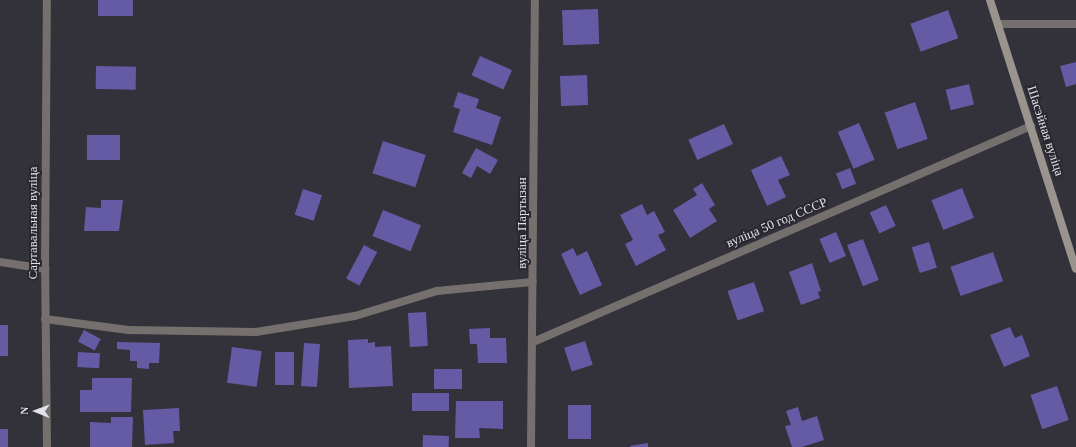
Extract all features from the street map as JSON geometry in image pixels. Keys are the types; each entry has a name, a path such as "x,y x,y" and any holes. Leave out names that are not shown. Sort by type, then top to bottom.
{"main road":[{"name":"Шасэйная вуліца","path":"990,0 1076,269"}],"street":[{"name":"Сартавальная вуліца","path":"47,0 45,269 47,447"},
{"name":"вуліца Партызан","path":"531,447 535,0"},
{"path":"998,24 1076,24"},
{"name":"вуліца 50 год СССР","path":"533,342 1031,126"},
{"path":"0,262 45,269"},
{"path":"45,319 128,330 256,332 355,316 437,291 533,282"}],"building":[{"path":"98,0 133,0 133,16 98,16"},
{"path":"598,9 599,44 563,45 562,10"},
{"path":"948,10 958,38 921,52 910,24"},
{"path":"480,56 512,70 503,89 471,75"},
{"path":"1076,62 1076,84 1066,87 1060,66"},
{"path":"96,66 136,67 136,90 96,89"},
{"path":"587,75 588,105 561,106 560,76"},
{"path":"969,84 974,104 951,110 946,90"},
{"path":"458,92 479,99 476,108 501,117 492,145 453,132 460,109 453,107"},
{"path":"915,102 928,139 897,149 885,112"},
{"path":"859,123 875,160 853,169 838,132"},
{"path":"724,124 733,144 697,160 688,140"},
{"path":"87,135 120,135 120,160 87,160"},
{"path":"383,141 426,155 415,187 372,173"},
{"path":"476,148 498,160 490,174 477,166 471,178 462,173"},
{"path":"781,156 790,175 778,180 786,197 767,206 751,170"},
{"path":"850,168 856,184 842,189 836,173"},
{"path":"702,183 715,205 709,209 717,221 690,238 673,210 697,195 693,189"},
{"path":"962,188 974,218 943,230 931,200"},
{"path":"303,189 322,195 314,221 295,215"},
{"path":"101,200 123,200 119,231 84,231 86,207 101,208"},
{"path":"642,204 647,215 654,211 665,232 658,235 666,250 636,266 625,244 633,240 620,215"},
{"path":"886,205 896,226 879,233 870,213"},
{"path":"383,210 421,225 411,251 373,236"},
{"path":"836,232 846,256 830,263 819,239"},
{"path":"863,239 879,280 863,286 847,245"},
{"path":"929,242 937,268 920,273 912,247"},
{"path":"364,245 377,252 359,286 346,279"},
{"path":"573,248 577,256 587,251 602,285 580,295 561,254"},
{"path":"993,252 1003,281 961,296 950,267"},
{"path":"812,263 821,291 818,292 820,298 801,305 789,272"},
{"path":"754,282 764,311 738,320 728,291"},
{"path":"426,312 428,346 410,347 408,313"},
{"path":"0,325 8,325 8,356 0,356"},
{"path":"1010,327 1015,338 1022,335 1030,356 1004,367 990,335"},
{"path":"490,328 490,338 506,338 507,363 478,363 477,344 470,344 469,329"},
{"path":"84,330 101,339 95,350 78,341"},
{"path":"368,339 368,343 375,342 375,347 391,346 393,386 349,388 348,340"},
{"path":"585,341 593,365 572,372 564,348"},
{"path":"117,342 160,343 159,363 149,363 149,369 137,368 137,361 130,361 130,350 117,349"},
{"path":"304,343 320,344 317,387 301,386"},
{"path":"232,347 262,351 257,387 227,383"},
{"path":"78,352 100,353 99,368 77,367"},
{"path":"275,352 294,352 294,385 275,385"},
{"path":"434,369 462,369 462,389 434,389"},
{"path":"92,378 132,378 131,412 80,412 80,390 92,390"},
{"path":"1057,386 1069,420 1042,429 1031,395"},
{"path":"412,393 449,393 449,411 412,411"},
{"path":"456,401 503,401 503,429 479,428 480,438 455,438"},
{"path":"568,405 591,405 591,439 568,439"},
{"path":"798,407 802,421 817,416 824,440 802,447 792,447 785,426 791,425 786,411"},
{"path":"179,408 180,431 173,431 174,443 145,445 143,410"},
{"path":"111,417 133,417 132,447 90,447 90,422 111,423"},
{"path":"0,429 8,429 8,447 0,447"},
{"path":"423,435 449,436 449,447 423,447"},
{"path":"648,443 648,447 630,447 630,446"}]}
